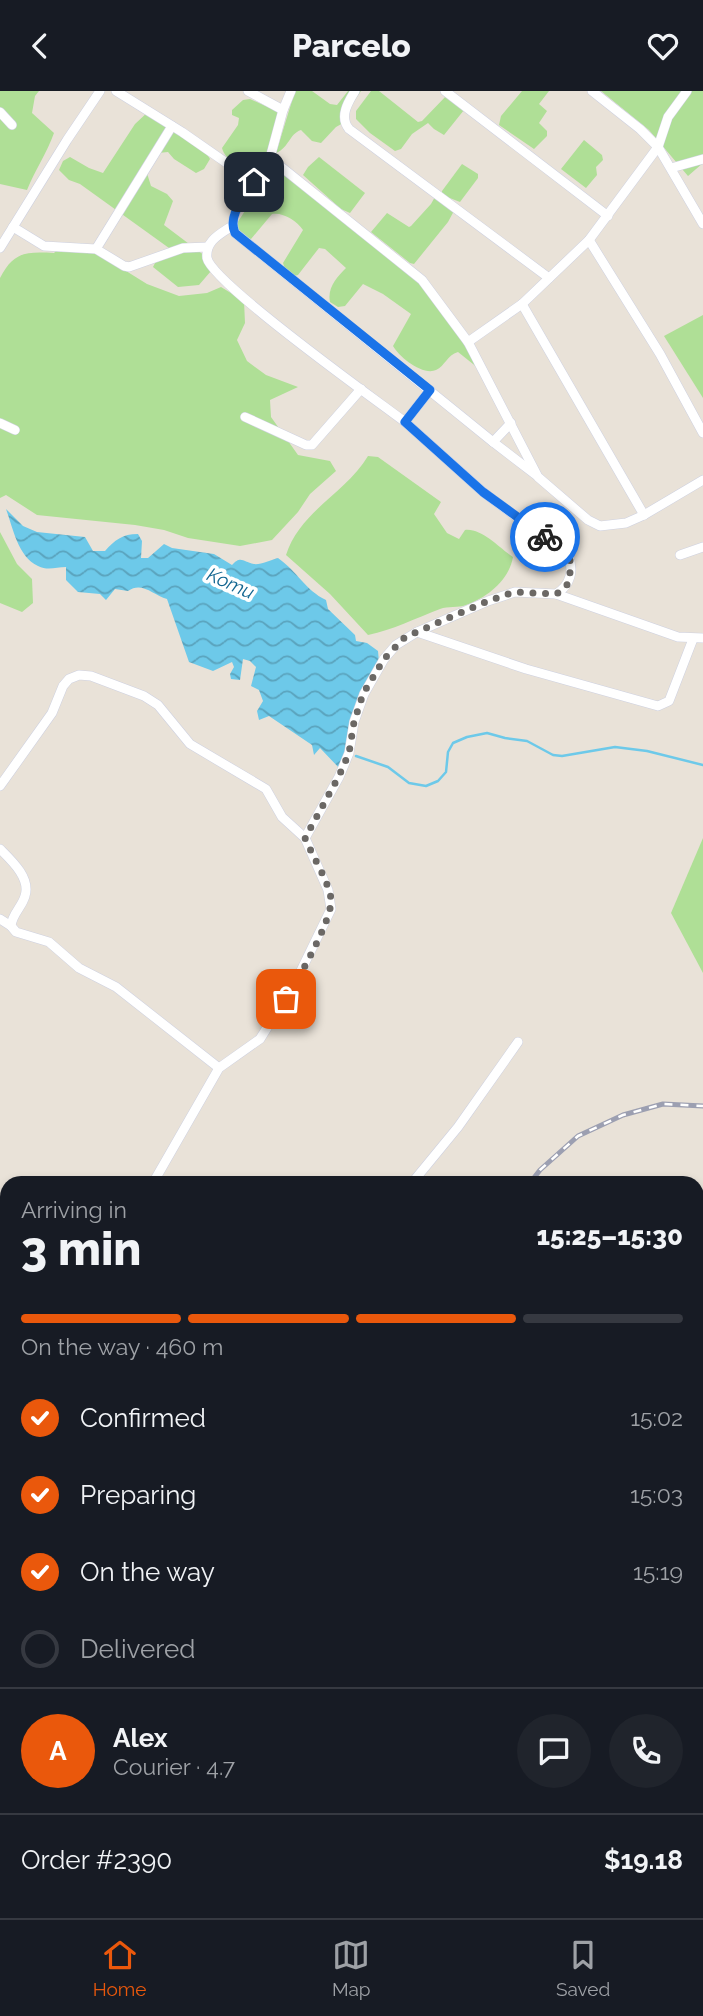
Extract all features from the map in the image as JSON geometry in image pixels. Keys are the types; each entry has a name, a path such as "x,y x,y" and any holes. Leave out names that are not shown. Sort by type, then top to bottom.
{"street":[{"path":"0,248 100,91"},
{"path":"116,91 254,182"},
{"path":"248,91 284,110"},
{"path":"291,91 270,157 233,215 232,226 235,233 588,520 600,526 625,523 644,515 703,480"},
{"path":"355,91 344,118 349,129 548,278"},
{"path":"445,91 608,216"},
{"path":"592,91 658,147 702,219"},
{"path":"468,342 522,304 589,240 658,147 668,117 687,91"},
{"path":"0,112 12,125"},
{"path":"96,249 172,126"},
{"path":"270,157 422,280 468,342 538,477"},
{"path":"671,168 703,159"},
{"path":"232,226 213,239 208,247 207,255 214,271 287,334 405,422 483,492 568,555 571,563 569,582 556,594"},
{"path":"13,227 44,246 96,249 129,267 183,248 208,247"},
{"path":"589,240 660,354 703,433"},
{"path":"522,304 644,515"},
{"path":"245,417 306,445 312,445 361,389"},
{"path":"405,422 430,390"},
{"path":"0,423 15,430"},
{"path":"494,442 511,423"},
{"path":"680,555 703,547"},
{"path":"305,838 349,753 354,722 363,694 384,659 396,645 417,632 514,592 556,594 678,637 698,639 669,701 658,706 526,669 417,632"},
{"path":"0,786 4,774 52,713 63,686 69,679 79,675 91,675 144,696 158,705 190,744 266,789 282,817 305,838 328,890 331,909 295,983 260,1039 219,1068 157,1176"},
{"path":"0,849 21,872 26,886 25,896 11,926"},
{"path":"0,919 16,932 49,943 79,968 116,987 219,1068"},
{"path":"418,1176 458,1127 518,1042"},
{"path":"243,1918 258,1918"}],"green space":[{"path":"0,91 39,91 35,96 32,113 54,133 27,190 0,184"},
{"path":"295,91 312,91 330,104 337,105 348,91 361,91 346,113 345,122 336,127 321,143 312,141 301,130 276,153"},
{"path":"371,91 379,91 418,122 448,94 464,110 444,135 428,123 412,134 401,149 395,151 356,119 356,111"},
{"path":"522,91 549,91 539,104 547,111 539,123 547,131 547,136 534,149 499,125 501,116"},
{"path":"601,91 703,91 703,163 688,176 649,130"},
{"path":"250,99 279,112 269,156 254,174 235,164 222,148 238,125 239,118 232,115 232,110 243,100"},
{"path":"149,111 205,151 210,159 204,169 196,173 168,152 158,153 145,167 151,186 167,194 173,201 164,225 213,262 211,271 199,285 178,287 153,267 159,255 169,248 80,184 69,180 59,170 63,161 70,157 103,173 135,124"},
{"path":"584,140 602,155 603,160 596,167 597,175 586,188 561,169"},
{"path":"319,157 365,193 350,213 341,209 303,175"},
{"path":"274,160 414,272 450,317 478,368 458,352 439,368 431,371 418,368 406,360 393,346 411,314 383,294 363,284 345,306 338,307 330,302 331,287 346,268 325,249 319,248 298,275 294,276 285,269 283,263 303,230 289,218 272,214 251,239 240,236 237,223 268,176"},
{"path":"462,164 478,174 478,178 460,202 442,195 442,191"},
{"path":"436,195 455,209 448,222 414,264 371,232 387,213 411,226"},
{"path":"64,243 81,243 147,284 179,296 207,293 221,287 244,301 245,323 237,340 247,361 266,375 298,387 270,400 271,417 298,455 330,461 336,471 310,494 298,512 272,540 240,546 188,538 135,525 37,515 6,495 0,498 0,278 16,258 28,253 54,253"},
{"path":"703,315 703,398 664,336"},
{"path":"368,456 378,457 441,502 434,514 447,533 459,539 465,530 478,532 513,557 507,573 496,587 466,605 440,609 368,635 330,594 286,555 302,526 348,481"},
{"path":"0,532 17,564 32,579 33,603 22,612 0,603"},
{"path":"703,838 703,973 671,913"}],"water":[{"path":"6,509 23,526 37,532 85,537 93,551 105,551 119,538 138,534 142,541 141,558 148,558 164,544 172,548 214,554 232,565 240,560 256,564 278,558 312,591 326,600 328,609 355,635 356,641 367,643 378,651 379,662 361,691 351,741 341,770 320,748 314,755 312,745 269,716 259,720 257,711 263,701 259,690 251,686 256,667 250,661 243,659 240,680 231,679 230,674 234,667 232,662 213,671 189,662 167,599 138,587 128,591 115,589 106,600 100,594 78,592 66,580 66,567 49,569 31,562 17,541"}],"waterway":[{"name":"Komu","path":"356,756 388,767 409,783 426,786 438,781 446,772 448,752 453,743 487,733 527,741 553,755 562,756 615,747 647,751 703,765"}],"railway":[{"path":"535,1176 578,1136 623,1115 663,1104 703,1106"}],"way so far":[{"path":"286,999 306,964 331,909 331,898 305,838 349,753 354,722 363,694 384,659 405,637 514,592 556,594 563,590 569,582 571,563 568,555 545,537"}],"route":[{"path":"254,182 233,215 232,226 235,233 430,390 405,422 483,492 545,537"}]}
